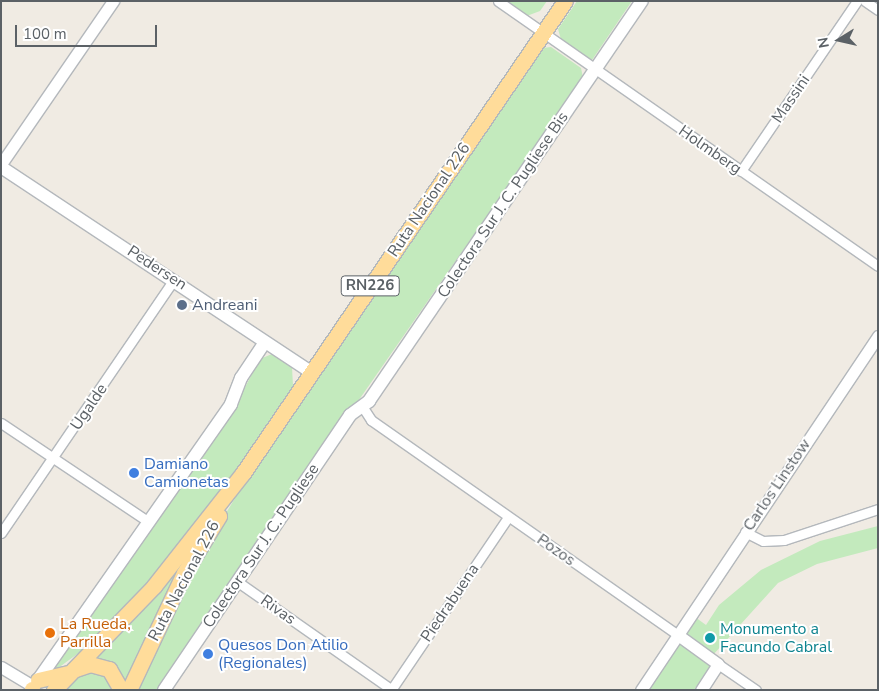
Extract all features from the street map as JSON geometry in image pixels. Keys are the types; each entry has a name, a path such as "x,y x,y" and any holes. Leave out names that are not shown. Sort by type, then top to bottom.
{"highway":[{"name":"Ruta Nacional 226","path":"129,690 184,573 243,473 565,1"},
{"name":"Ruta Nacional 226","path":"54,690 154,586 243,473"},
{"path":"33,687 90,664 106,667 116,676 121,690"}],"main road":[{"name":"Colectora Sur J. C. Pugliese Bis","path":"362,406 642,1"},
{"name":"Pedersen","path":"1,166 174,279 311,372"},
{"path":"33,687 231,404 241,378 265,342"},
{"name":"Colectora Sur J. C. Pugliese","path":"164,690 350,414 362,406"}],"street":[{"name":"Massini","path":"741,171 857,1"},
{"path":"866,1 878,10"},
{"path":"1,166 112,2"},
{"name":"Holmberg","path":"499,2 542,34 878,266"},
{"name":"Ugalde","path":"1,533 174,279"},
{"name":"Carlos Linstow","path":"641,690 878,336"},
{"name":"Pozos","path":"362,406 371,420 756,690"},
{"path":"1,423 149,522"},
{"path":"745,532 763,540 784,540 878,509"},
{"name":"Piedrabuena","path":"392,690 508,517"},
{"name":"Rivas","path":"238,582 392,690"},
{"path":"701,690 718,664"},
{"path":"1,667 33,687"}],"green space":[{"path":"508,1 547,1 540,11 524,17"},
{"path":"577,1 632,1 592,60 585,60 562,43 558,29"},
{"path":"551,47 581,68 583,78 157,690 134,690 180,588 264,451 543,48"},
{"path":"272,354 292,367 293,386 231,477 165,567 95,641 54,671 52,668 235,406 260,359"},
{"path":"207,525 127,683 114,665 89,657"},
{"path":"878,526 878,548 817,564 778,583 713,655 683,634 695,617 706,625 719,605 761,570 820,541"},
{"path":"680,642 712,664 694,690 647,690"},
{"path":"87,670 107,675 116,690 62,690"}],"place":[{"name":"Andreani","path":"182,305"},
{"name":"Damiano Camionetas","path":"134,473"},
{"name":"La Rueda, Parrilla","path":"50,633"},
{"name":"Monumento a Facundo Cabral","path":"710,638"},
{"name":"Quesos Don Atilio (Regionales)","path":"208,654"}]}
